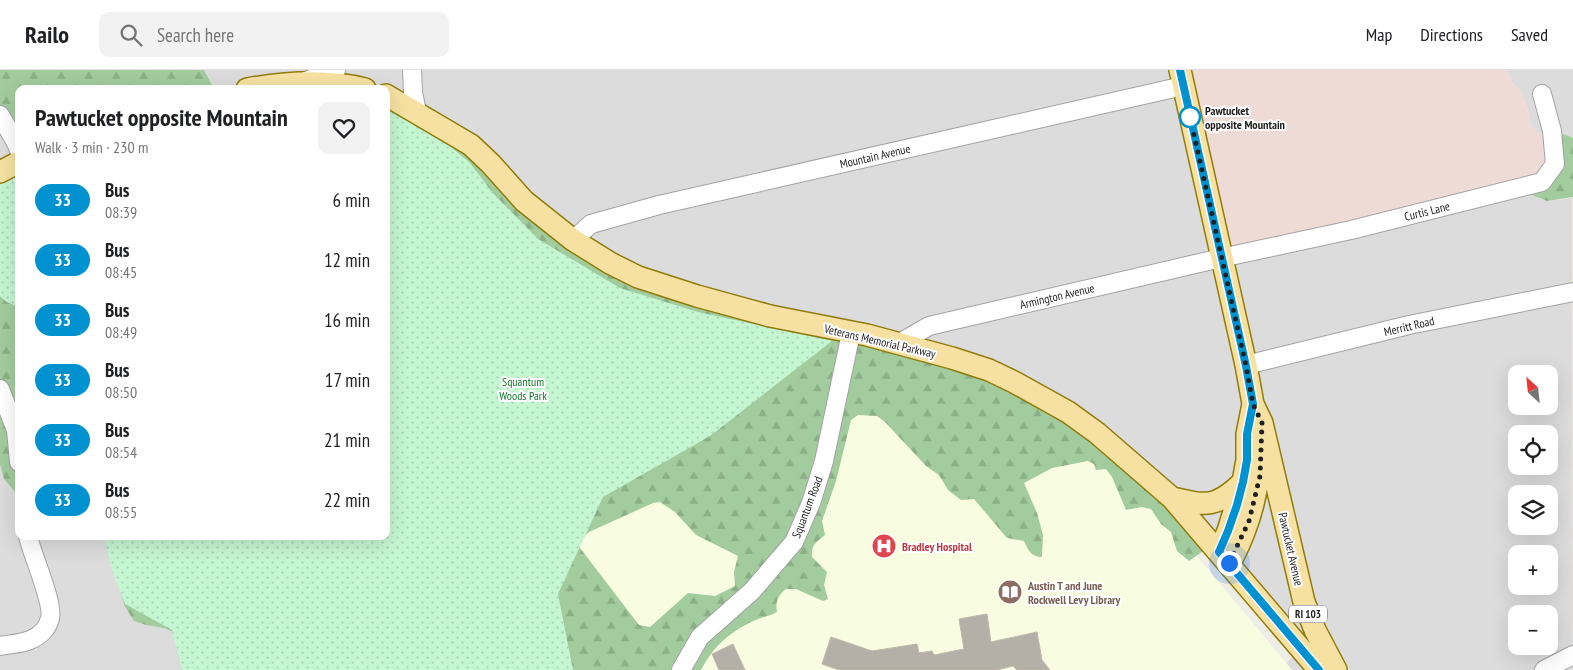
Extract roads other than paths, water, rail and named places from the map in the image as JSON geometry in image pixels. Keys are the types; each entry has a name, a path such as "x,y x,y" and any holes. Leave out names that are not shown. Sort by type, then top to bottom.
{"main road":[{"name":"Pawtucket Avenue","path":"1182,78 1246,366 1304,602 1315,630 1336,670"},
{"path":"270,85 301,82 340,85"},
{"name":"Veterans Memorial Parkway","path":"390,97 471,145 524,201 572,240 610,263 647,280 770,316 851,333 952,358 989,370 1042,396 1097,432 1172,498 1319,670"},
{"path":"0,172 15,164"},
{"name":"Pawtucket Avenue","path":"1224,558 1228,531 1243,482 1247,460 1247,434 1257,413"},
{"name":"Pawtucket Avenue","path":"1224,558 1249,521 1256,497 1260,476 1257,413"},
{"path":"1172,498 1197,504 1213,503 1227,497 1243,482"}],"street":[{"path":"301,82 336,70"},
{"path":"412,70 413,92 417,112"},
{"name":"Mountain Avenue","path":"572,240 591,224 659,205 1182,78"},
{"name":"Curtis Lane","path":"1221,258 1351,230 1542,182 1555,164 1552,132 1542,94"},
{"path":"0,115 15,141"},
{"name":"Armington Avenue","path":"898,344 929,326 1221,258"},
{"name":"Merritt Road","path":"1246,366 1409,325 1573,292"},
{"name":"Squantum Road","path":"681,670 700,637 752,591 794,542 811,503 824,461 851,333"},
{"path":"1,392 15,427"},
{"path":"0,646 31,640 46,629 51,616 47,594 29,540"},
{"path":"1544,670 1573,655"}],"place":[{"name":"Pawtucket opposite Mountain","path":"1190,117"},
{"name":"Bradley Hospital","path":"884,546"},
{"name":"Austin T and June Rockwell Levy Library","path":"1010,592"}],"park label":[{"name":"Squantum Woods Park","path":"523,388"}]}
